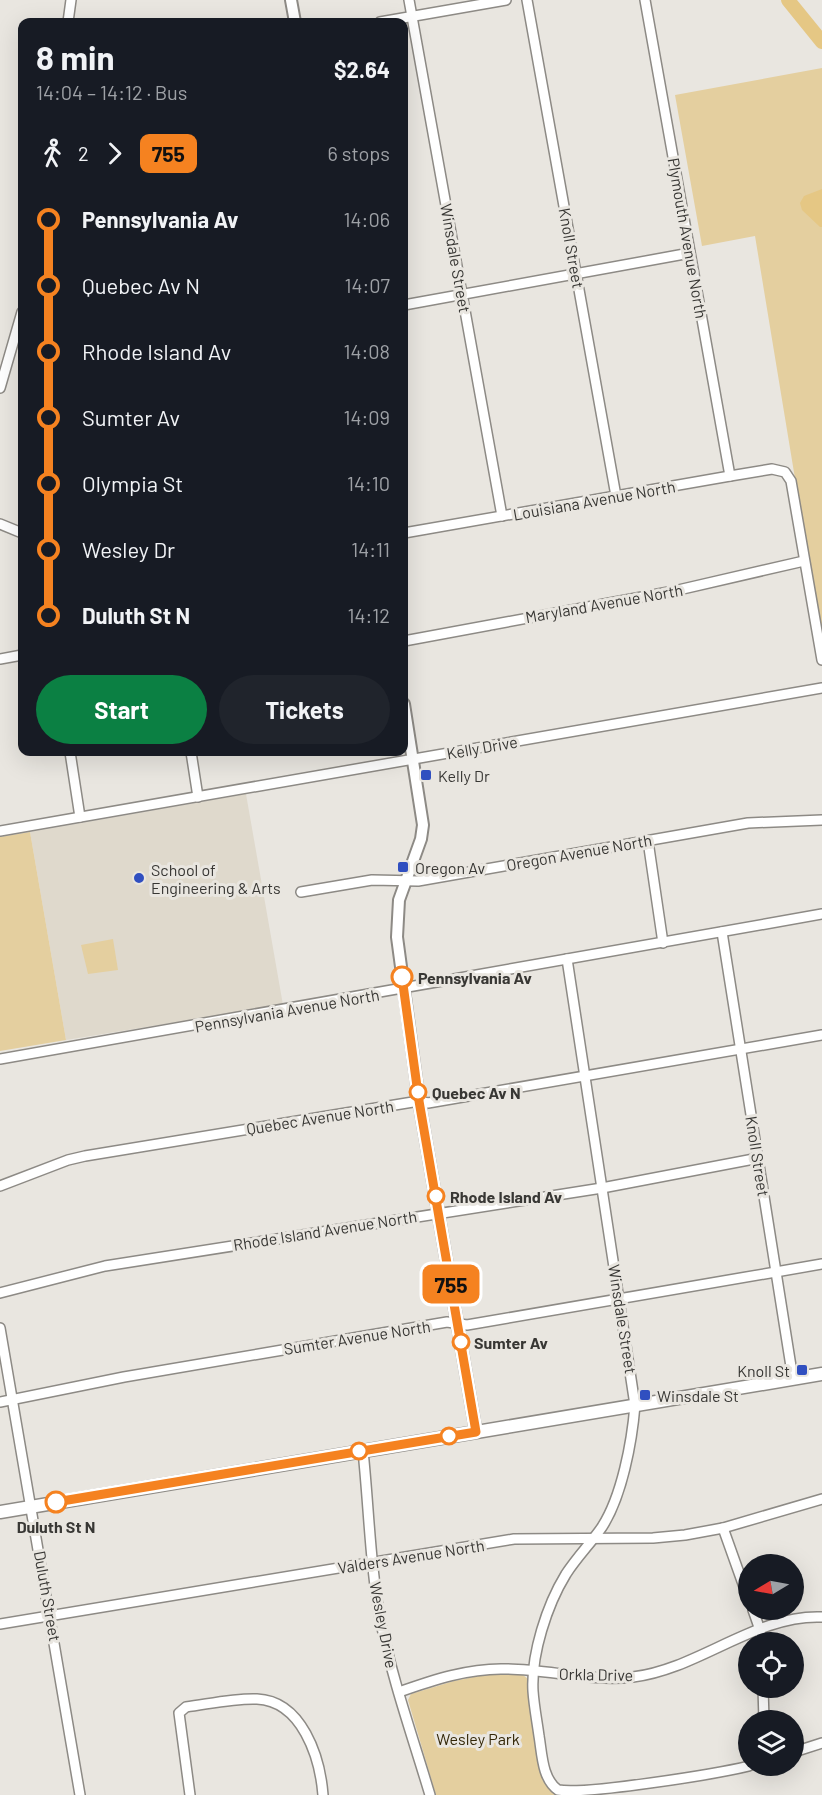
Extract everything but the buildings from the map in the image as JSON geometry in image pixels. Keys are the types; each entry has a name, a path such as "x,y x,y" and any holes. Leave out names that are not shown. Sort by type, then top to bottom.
{"main road":[{"path":"0,1512 822,1374"}],"street":[{"path":"69,18 71,0"},
{"path":"291,0 294,18"},
{"name":"Winsdale Street","path":"409,0 502,516"},
{"path":"406,18 506,0"},
{"name":"Knoll Street","path":"527,0 616,496"},
{"name":"Plymouth Avenue North","path":"645,0 730,476"},
{"path":"408,304 690,253"},
{"path":"0,388 18,326"},
{"name":"Louisiana Avenue North","path":"408,532 772,469 785,472 791,481 804,561"},
{"path":"0,524 18,531"},
{"path":"804,561 822,660"},
{"name":"Maryland Avenue North","path":"408,639 674,591 804,561"},
{"path":"0,659 18,656"},
{"name":"Kelly Drive","path":"0,831 822,688"},
{"path":"408,728 423,825 421,839 397,912 403,990 419,1101 476,1432"},
{"path":"70,756 80,817"},
{"path":"192,756 198,797"},
{"name":"Oregon Avenue North","path":"301,892 372,880 406,880 748,823 822,820"},
{"path":"648,841 663,943"},
{"name":"Pennsylvania Avenue North","path":"0,1059 403,990 412,985 822,914"},
{"name":"Knoll Street","path":"722,932 793,1379"},
{"name":"Winsdale Street","path":"566,1794 557,1790 545,1769 533,1690 534,1671 555,1596 565,1576 602,1526 618,1487 632,1442 635,1406 567,959"},
{"name":"Quebec Avenue North","path":"0,1186 68,1160 85,1156 419,1101 428,1103 822,1035"},
{"name":"Rhode Island Avenue North","path":"0,1293 105,1266 602,1188 759,1158"},
{"name":"Sumter Avenue North","path":"0,1402 124,1377 447,1322 467,1325 822,1264"},
{"name":"Duluth Street","path":"0,1328 51,1615 80,1795"},
{"name":"Wesley Drive","path":"363,1451 372,1562 381,1623 430,1795"},
{"name":"Valders Avenue North","path":"0,1624 514,1539 653,1538 723,1528 822,1499"},
{"path":"723,1528 738,1570"},
{"name":"Orkla Drive","path":"399,1692 429,1682 482,1670 534,1671 603,1678 632,1677 688,1662 760,1630 794,1619 822,1617"},
{"path":"756,1620 760,1630"},
{"path":"190,1795 179,1713 186,1707 251,1699 270,1702 282,1707 301,1726 318,1763 323,1795"},
{"path":"804,1749 822,1743"},
{"path":"566,1794 624,1793 658,1788 738,1769"}],"shaded area":[{"path":"822,189 822,227 820,227 802,210 800,203 804,196"},
{"path":"246,794 283,1005 66,1040 30,832"}],"green space":[{"path":"822,68 822,642 755,236 702,246 675,95"},
{"path":"30,832 66,1040 0,1051 0,837"},
{"path":"113,939 118,970 88,974 81,945"},
{"name":"Wesley Park","path":"484,1675 523,1675 528,1679 534,1739 543,1781 555,1795 436,1795 408,1700 411,1694"}],"waterway":[{"path":"788,0 822,42"}],"bus line":[{"name":"755","path":"56,1502 476,1432 419,1101 402,977"}],"place":[{"name":"Kelly Dr","path":"426,775"},
{"name":"Oregon Av","path":"403,867"},
{"name":"School of Engineering & Arts","path":"139,878"},
{"name":"Pennsylvania Av","path":"402,977"},
{"name":"Quebec Av N","path":"418,1092"},
{"name":"Rhode Island Av","path":"436,1196"},
{"name":"Sumter Av","path":"461,1342"},
{"name":"Knoll St","path":"802,1370"},
{"name":"Winsdale St","path":"645,1395"},
{"name":"Duluth St N","path":"56,1502"}]}
